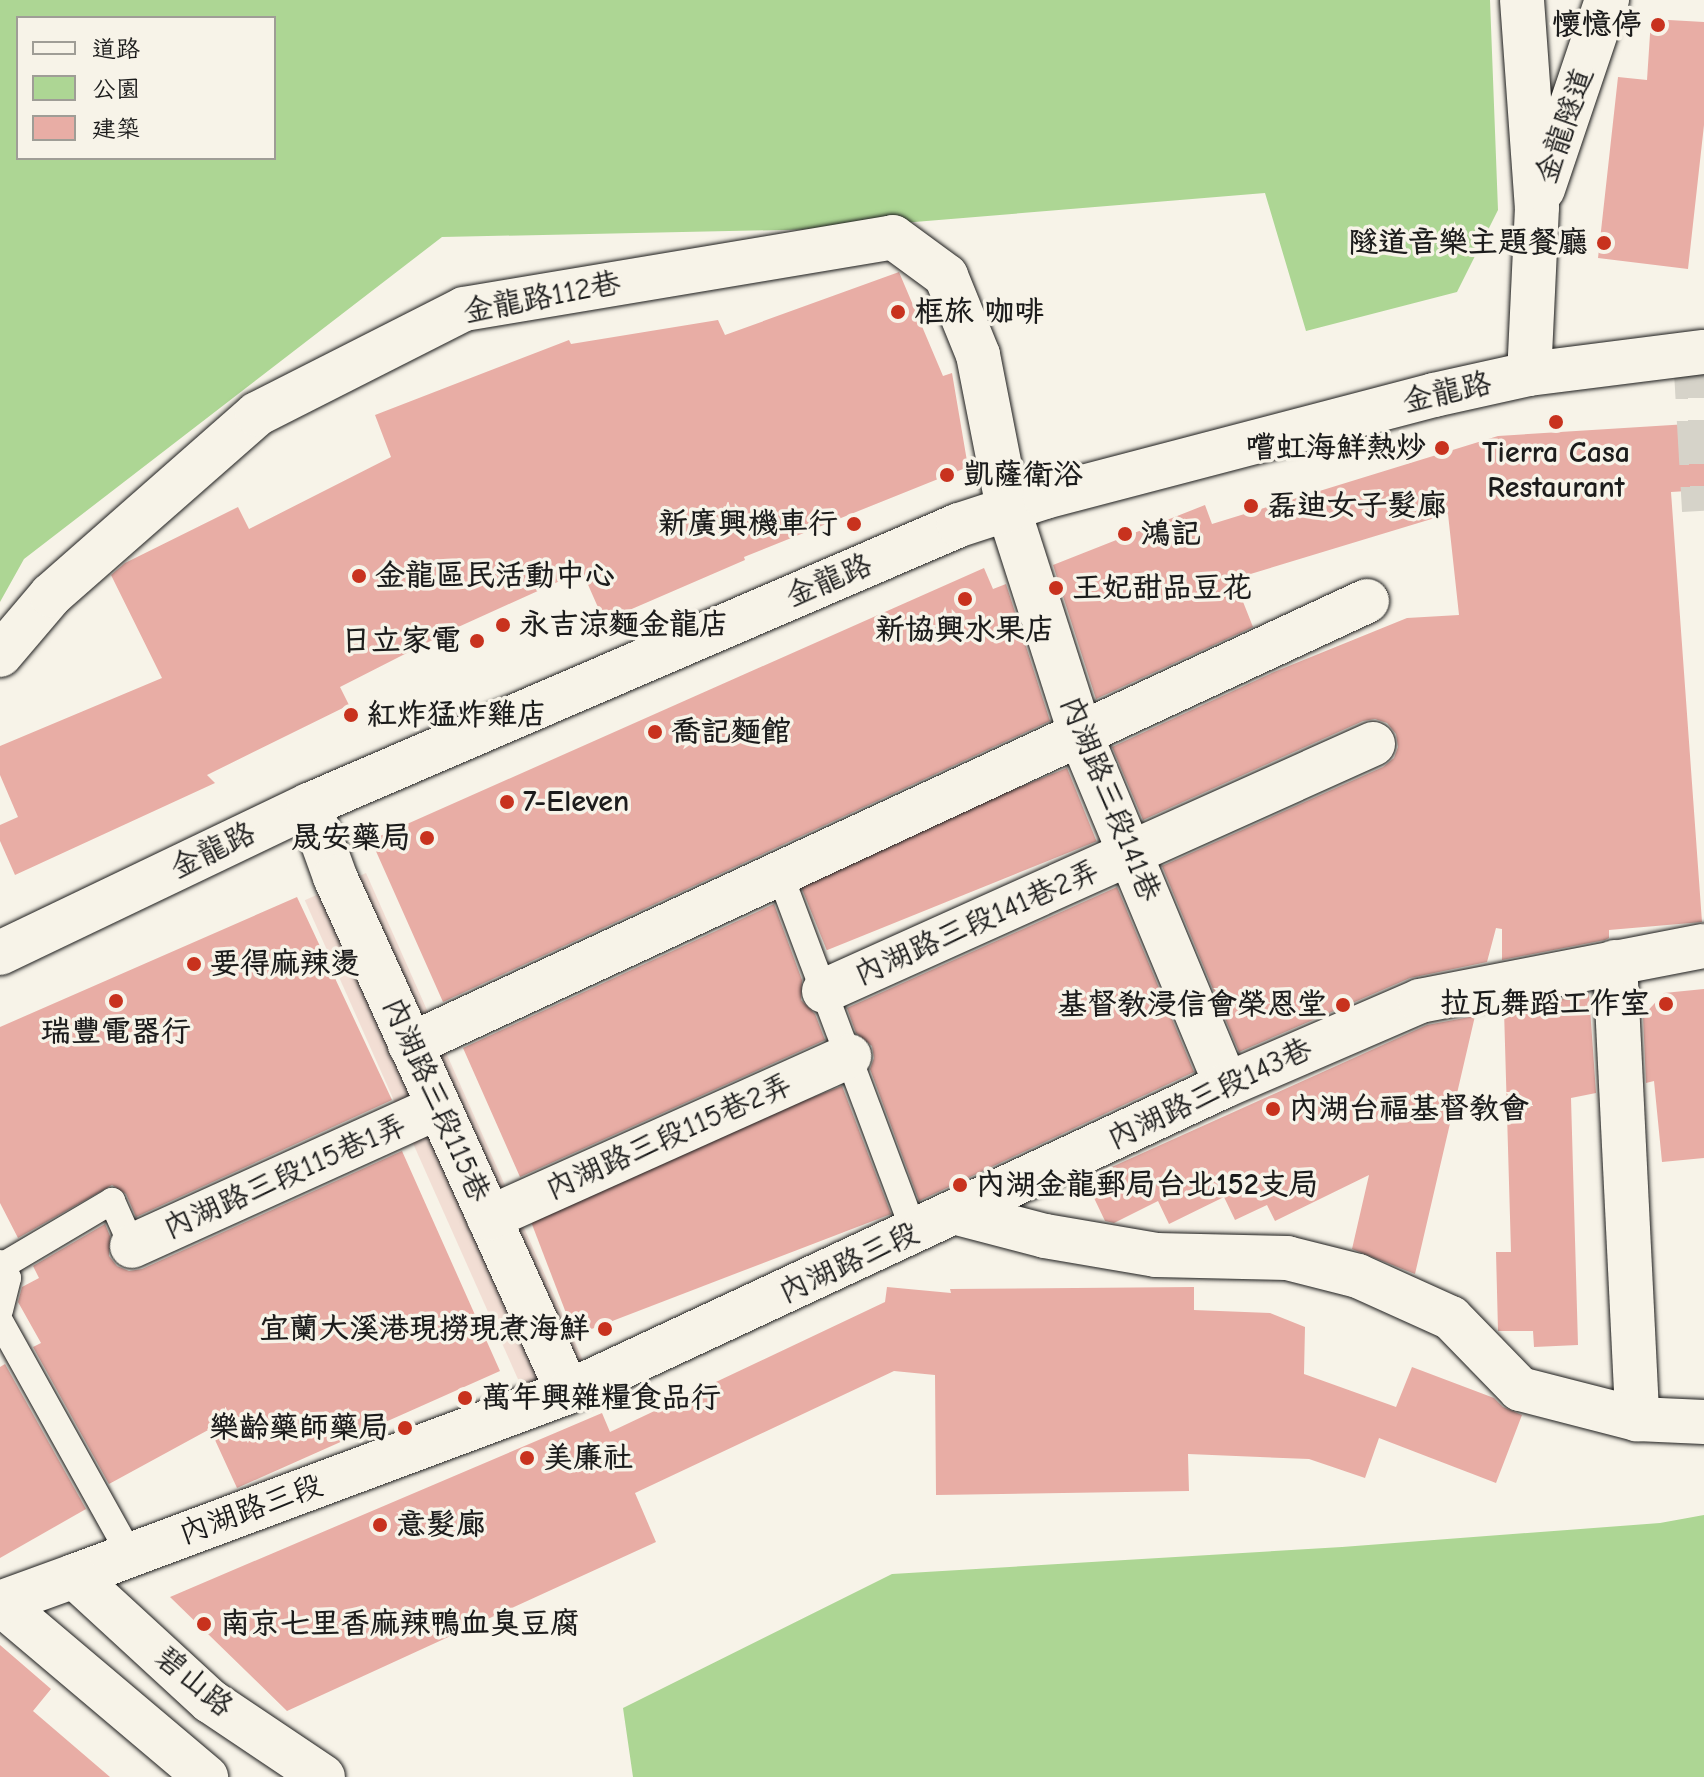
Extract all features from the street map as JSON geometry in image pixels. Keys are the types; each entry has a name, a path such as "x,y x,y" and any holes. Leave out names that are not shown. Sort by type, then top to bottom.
{"street":[{"name":"金龍隧道","path":"1522,0 1537,207 1529,374"},
{"name":"金龍隧道","path":"1537,207 1607,0"},
{"name":"金龍路112巷","path":"0,655 51,595 257,414 464,309 893,237 946,276 978,355 1008,508"},
{"name":"金龍路","path":"0,953 309,805 959,525 1008,508 1419,399 1529,374 1704,352"},
{"name":"內湖路三段141巷","path":"1008,508 1081,736 1226,1085"},
{"path":"410,1045 1367,601"},
{"name":"內湖路三段141巷2弄","path":"824,991 1373,744"},
{"name":"內湖路三段115巷","path":"309,805 335,877 568,1392"},
{"name":"內湖路三段143巷","path":"957,1213 1226,1085 1420,1001 1704,946"},
{"path":"1615,962 1637,1419"},
{"name":"內湖路三段115巷2弄","path":"489,1218 849,1056"},
{"name":"內湖路三段115巷1弄","path":"132,1246 438,1107"},
{"name":"內湖路三段","path":"0,1603 568,1392 957,1213 1045,1236 1156,1255 1287,1258 1358,1276 1451,1318 1520,1389 1637,1419 1704,1422"},
{"name":"碧山路","path":"74,1576 210,1701 323,1777"},
{"path":"0,1603 206,1777"}],"lane":[{"path":"779,872 914,1232"},
{"path":"0,1310 8,1278 1,1264 112,1201 132,1246"},
{"path":"0,1321 130,1555"}],"shaded area":[{"path":"366,873 584,1363 523,1390 305,900"}],"green space":[{"path":"0,0 1490,0 1498,210 1457,292 1306,331 1265,193 829,229 442,237 24,559 0,602"},
{"path":"1704,1515 1704,1777 633,1777 623,1708 892,1574 1342,1547 1660,1523"}],"building":[{"path":"1651,19 1704,22 1704,125 1688,269 1598,258 1618,77 1647,80"},
{"path":"899,272 943,376 952,373 968,467 744,557 745,560 604,621 582,571 456,628 340,687 349,705 207,775 215,783 15,875 0,841 0,825 18,817 0,775 0,746 162,678 111,575 125,563 238,507 249,529 391,457 375,415 569,340 571,344 718,320 725,335"},
{"path":"1704,423 1704,490 1671,492 1702,922 1609,930 1609,938 1605,940 1502,960 1502,929 1496,928 1487,962 1410,978 1239,1052 1162,866 1383,767 1394,758 1398,747 1396,734 1387,723 1375,719 1363,721 1143,820 1112,747 1274,672 1407,618 1459,615 1448,514 1234,579 1253,627 1096,699 1053,565 1205,505 1212,524 1498,436"},
{"path":"984,568 993,589 1006,584 1050,721 443,1002 371,840"},
{"path":"1067,768 1097,841 827,950 797,877"},
{"path":"1117,887 1194,1072 919,1201 870,1069 874,1058 872,1046 856,1033 847,1008"},
{"path":"297,897 392,1100 136,1217 126,1194 112,1185 18,1238 0,1203 0,1027"},
{"path":"774,904 802,980 801,1000 815,1014 825,1040 520,1177 463,1048"},
{"path":"1704,989 1704,1158 1662,1162 1654,1081 1646,1083 1643,1016 1664,993"},
{"path":"1589,994 1596,1093 1571,1098 1578,1345 1534,1347 1533,1331 1498,1331 1496,1252 1511,1252 1504,1010"},
{"path":"1475,1016 1415,1274 1352,1249 1369,1175 1275,1221 1267,1205 1235,1220 1224,1197 1169,1224 1158,1201 1114,1223 1105,1221 1085,1179 1427,1025"},
{"path":"842,1086 891,1214 575,1335 526,1207"},
{"path":"402,1151 500,1371 237,1488 210,1429 109,1484 33,1347 41,1343 18,1302 22,1287 39,1278 33,1266 105,1224 110,1236 109,1256 117,1266 129,1271 142,1269"},
{"path":"887,1287 951,1293 950,1289 1194,1287 1194,1310 1270,1313 1305,1327 1304,1374 1396,1407 1412,1367 1494,1398 1503,1407 1522,1415 1496,1483 1379,1438 1365,1478 1309,1459 1188,1454 1189,1491 936,1495 935,1375 894,1371 635,1493 656,1542 287,1711 170,1597 602,1413 610,1432 885,1302"},
{"path":"5,1364 86,1509 0,1558 0,1367"},
{"path":"0,1645 51,1689 33,1711 110,1777 0,1777"}],"tunnel":[{"path":"1695,354 1704,511"}],"place":[{"name":"懷憶停","path":"1658,25"},
{"name":"隧道音樂主題餐廳","path":"1604,243"},
{"name":"框旅 咖啡","path":"898,312"},
{"name":"Tierra Casa Restaurant","path":"1556,422"},
{"name":"嚐虹海鮮熱炒","path":"1442,448"},
{"name":"凱薩衛浴","path":"947,475"},
{"name":"磊迪女子髮廊","path":"1251,506"},
{"name":"新廣興機車行","path":"854,524"},
{"name":"鴻記","path":"1125,534"},
{"name":"金龍區民活動中心","path":"359,576"},
{"name":"王妃甜品豆花","path":"1056,588"},
{"name":"新協興水果店","path":"965,599"},
{"name":"永吉涼麵金龍店","path":"503,625"},
{"name":"日立家電","path":"477,641"},
{"name":"紅炸猛炸雞店","path":"351,715"},
{"name":"喬記麵館","path":"655,732"},
{"name":"7-Eleven","path":"507,802"},
{"name":"晟安藥局","path":"427,838"},
{"name":"要得麻辣燙","path":"194,964"},
{"name":"瑞豐電器行","path":"116,1001"},
{"name":"拉瓦舞蹈工作室","path":"1666,1004"},
{"name":"基督教浸信會榮恩堂","path":"1343,1005"},
{"name":"內湖台福基督教會","path":"1273,1109"},
{"name":"內湖金龍郵局台北152支局","path":"960,1185"},
{"name":"宜蘭大溪港現撈現煮海鮮","path":"605,1329"},
{"name":"萬年興雜糧食品行","path":"465,1398"},
{"name":"樂齡藥師藥局","path":"405,1428"},
{"name":"美廉社","path":"527,1458"},
{"name":"意髮廊","path":"380,1525"},
{"name":"南京七里香麻辣鴨血臭豆腐","path":"204,1624"}]}
